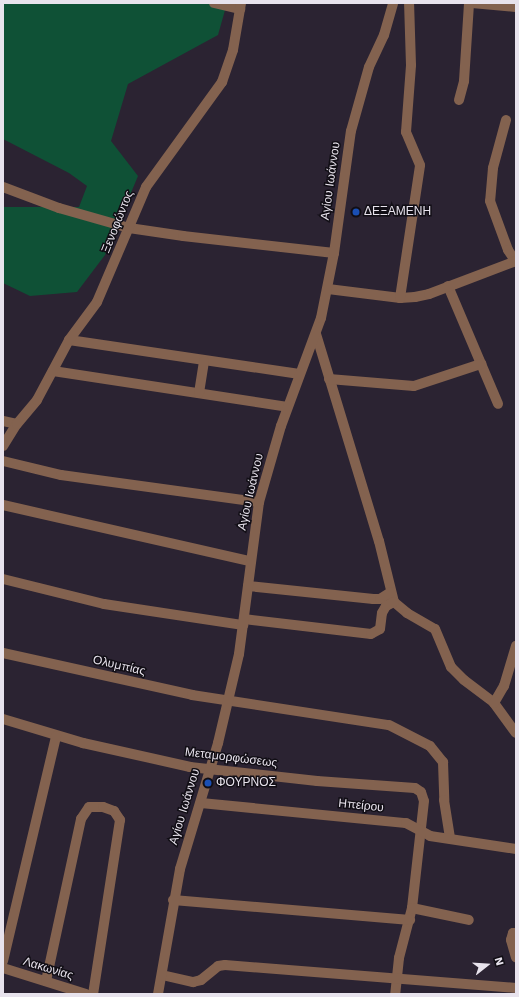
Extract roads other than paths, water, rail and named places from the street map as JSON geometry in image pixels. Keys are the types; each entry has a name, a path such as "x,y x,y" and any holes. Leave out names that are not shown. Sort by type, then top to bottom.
{"street":[{"path":"214,3 240,6"},
{"path":"393,5 407,3 411,65 406,132 420,166 400,298"},
{"path":"459,100 464,81 470,3 516,7"},
{"name":"Αγίου Ιωάννου","path":"158,994 173,900 184,852 201,803 229,702 243,622 259,502 288,407 316,334 328,290 351,131 369,67 393,5"},
{"name":"Ξενοφώντος","path":"3,446 17,424 37,400 69,340 104,289 146,187 222,82 233,50 240,6"},
{"path":"328,290 400,298 429,294 516,261 508,250 490,200 493,168 506,120"},
{"path":"3,187 59,208 129,228 183,236 334,253"},
{"path":"448,286 498,404"},
{"path":"316,334 379,541 392,597 407,613 435,628 451,666 464,680 494,703 516,734"},
{"path":"69,340 300,374"},
{"path":"199,393 204,360"},
{"path":"329,378 414,386 481,364"},
{"path":"53,371 288,407"},
{"path":"3,421 17,424"},
{"path":"3,462 60,475 259,502"},
{"path":"3,505 250,561"},
{"path":"3,580 104,604 243,622 371,634 380,629 382,613 392,597"},
{"path":"248,586 373,599 392,597"},
{"path":"494,703 511,675 516,646"},
{"name":"Ολυμπίας","path":"3,653 229,702 389,725 430,746 443,762 444,800 450,839"},
{"name":"Μεταμορφώσεως","path":"3,719 56,736 171,763 316,781 415,788 421,792 424,801 420,831"},
{"path":"3,961 56,736"},
{"name":"Ηπείρου","path":"201,803 406,823 420,831 450,839 516,848"},
{"path":"46,981 81,819 89,807 103,807 114,811 120,820 93,994"},
{"path":"396,994 399,958 412,908 420,831"},
{"path":"173,900 410,920"},
{"path":"412,908 469,920"},
{"path":"516,933 513,933 511,940 516,957"},
{"path":"162,976 197,981 218,966 225,965 516,988"},
{"name":"Λακωνίας","path":"3,968 86,994"}],"place":[{"name":"ΔΕΞΑΜΕΝΗ","path":"356,212"},
{"name":"ΦΟΥΡΝΟΣ","path":"208,783"}]}
